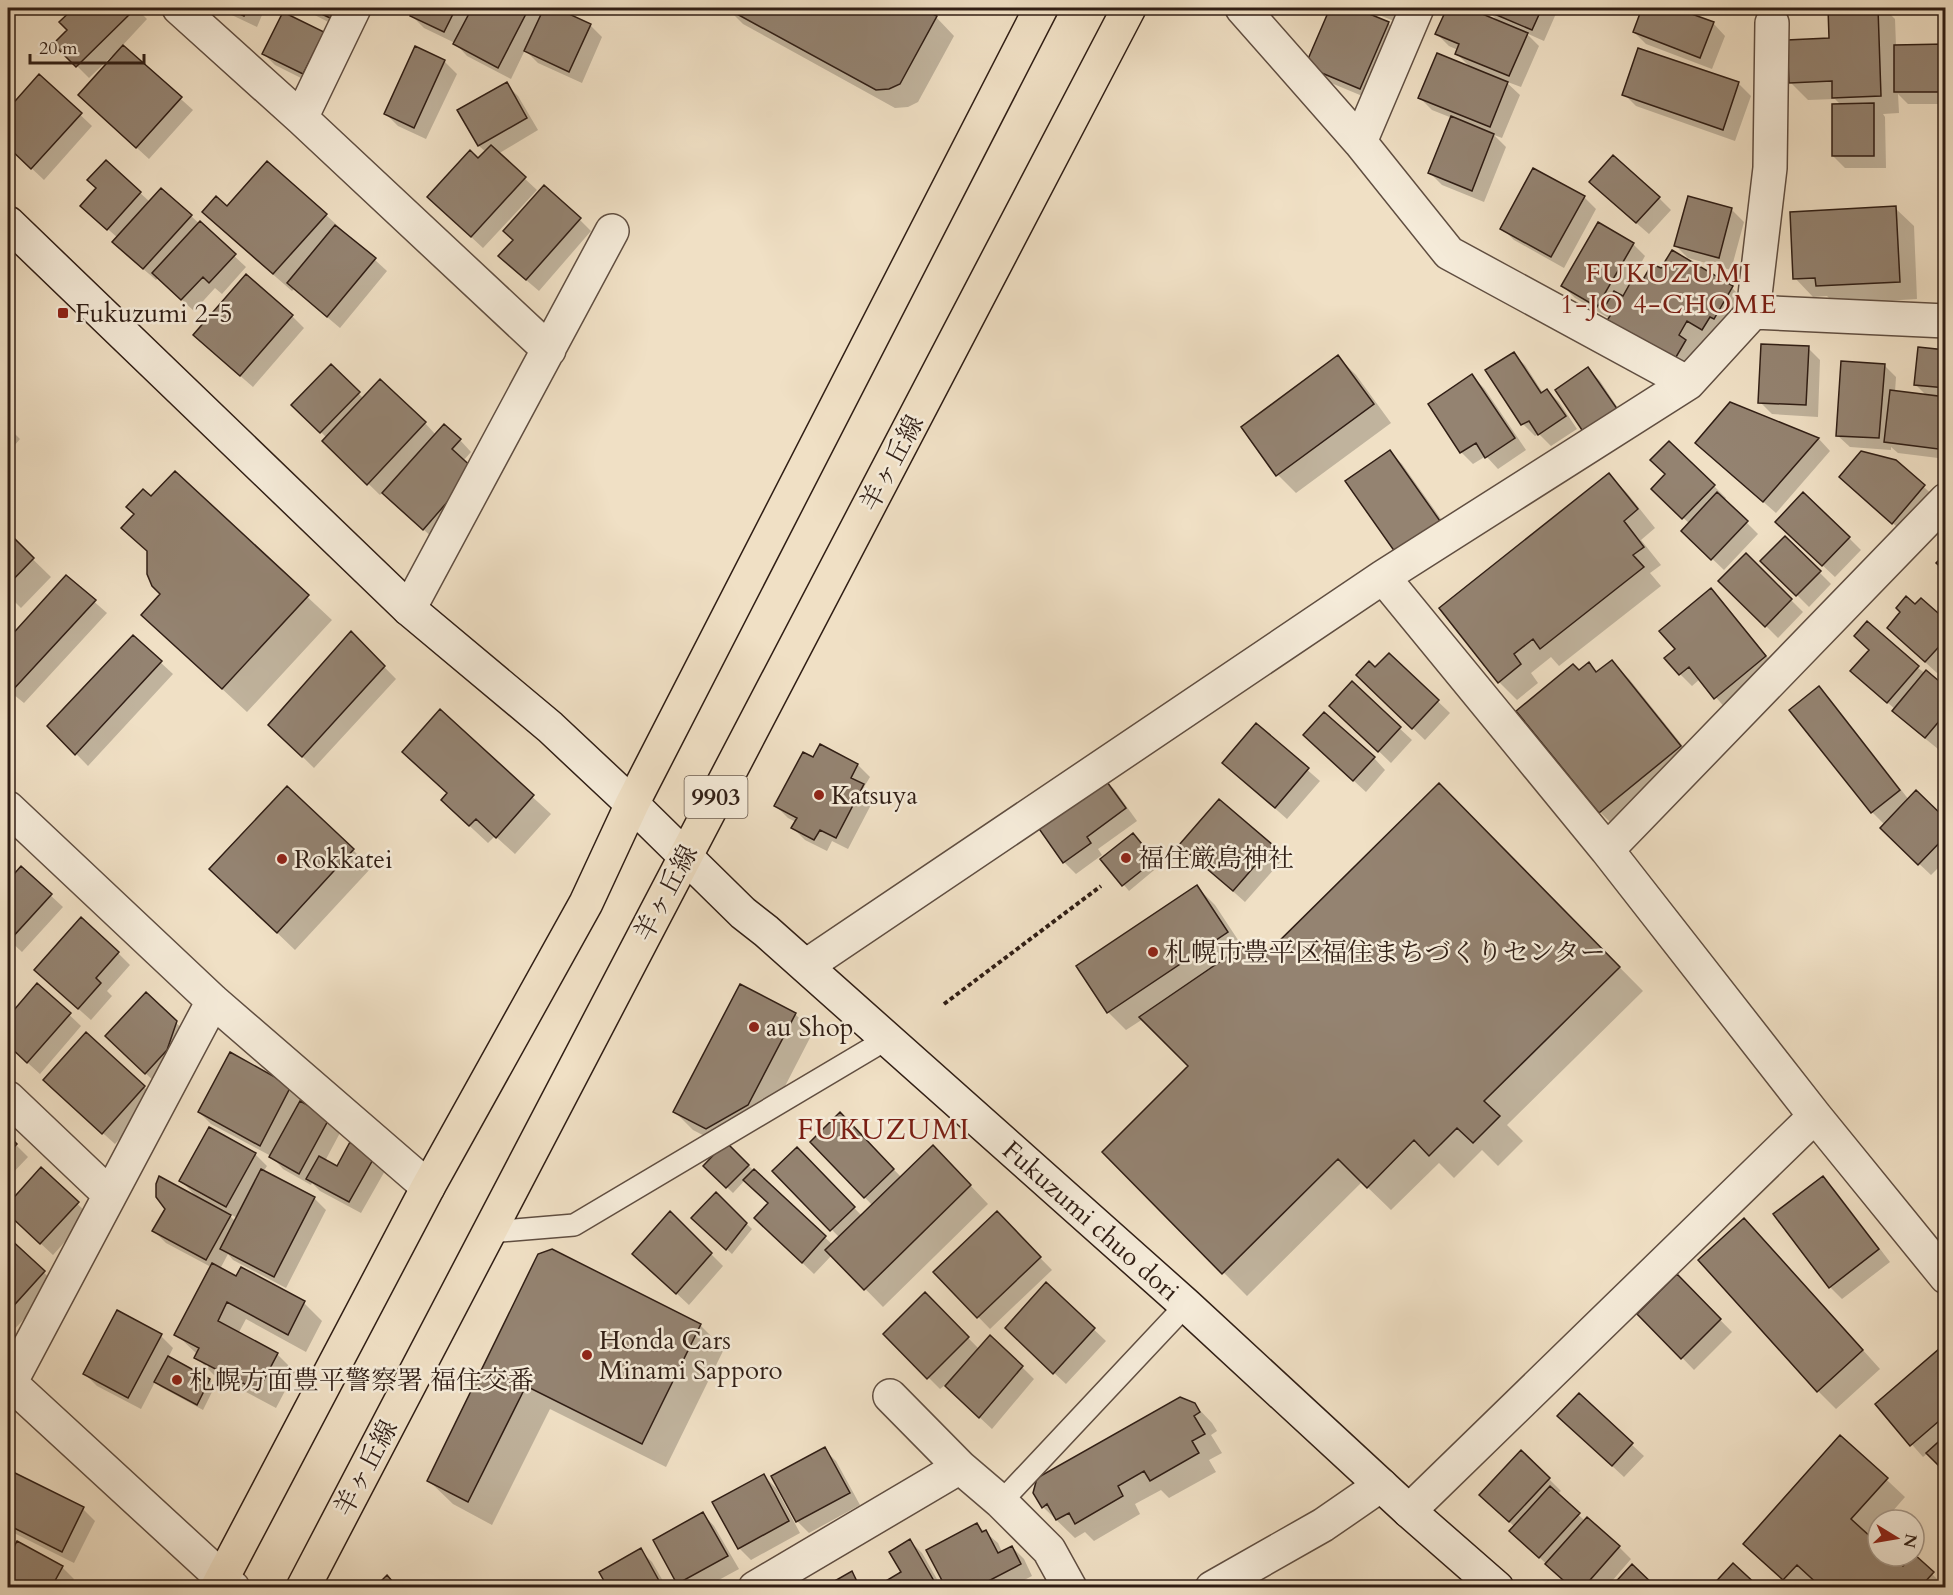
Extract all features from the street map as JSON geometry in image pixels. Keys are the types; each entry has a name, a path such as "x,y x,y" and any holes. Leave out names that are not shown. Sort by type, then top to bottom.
{"main road":[{"name":"9903","path":"224,1584 428,1187 586,903 632,804 1041,8"},
{"name":"羊ヶ丘線","path":"303,1587 1129,8"}],"street":[{"path":"179,8 301,118 549,350"},
{"path":"301,118 354,8"},
{"path":"1242,8 1359,142 1449,253 1688,383"},
{"path":"1359,142 1417,8"},
{"path":"806,966 1383,577 1688,383 1753,312 1770,168 1772,23"},
{"name":"Fukuzumi chuo dori","path":"8,223 409,609 550,727 743,913 806,966 1186,1305 1487,1585"},
{"path":"409,609 612,231"},
{"path":"1753,312 1946,321"},
{"path":"1607,850 1946,500"},
{"path":"1383,577 1607,850 1815,1116 1946,1277"},
{"path":"8,808 213,1001 428,1187"},
{"path":"213,1001 8,1383 224,1584"},
{"path":"8,1098 110,1195"},
{"path":"1409,1511 1815,1116"},
{"path":"890,1396 960,1467 1049,1550 1070,1587"},
{"path":"755,1587 960,1467"},
{"path":"1212,1587 1323,1525 1381,1485"}],"lane":[{"path":"490,1232 574,1225 887,1039"},
{"path":"1000,1502 1186,1305"}],"path":[{"path":"944,1004 1101,886"}],"building":[{"path":"74,8 136,8 76,67 53,44 67,30 59,22"},
{"path":"227,8 248,8 244,16"},
{"path":"309,8 335,8 330,18"},
{"path":"414,8 456,8 444,32 410,16"},
{"path":"472,8 529,8 498,68 453,44"},
{"path":"544,8 556,8 591,24 569,72 524,51"},
{"path":"726,8 921,8 937,16 900,84 889,89 876,90"},
{"path":"1330,8 1355,8 1389,22 1360,89 1305,66"},
{"path":"1447,8 1468,8 1528,33 1509,76 1455,54 1459,44 1435,34"},
{"path":"1486,8 1542,8 1532,30 1485,10"},
{"path":"1642,8 1675,8 1714,22 1700,58 1633,32"},
{"path":"1828,8 1878,8 1881,96 1832,98 1832,81 1789,83 1787,40 1829,38"},
{"path":"283,12 324,32 303,74 262,54"},
{"path":"1946,44 1946,92 1894,92 1894,45"},
{"path":"123,45 182,97 136,148 78,95"},
{"path":"415,46 445,60 414,128 384,114"},
{"path":"1638,48 1739,82 1723,130 1622,95"},
{"path":"1437,53 1508,82 1490,127 1418,98"},
{"path":"39,74 82,113 31,169 8,147 8,109"},
{"path":"507,82 527,118 478,146 457,110"},
{"path":"1874,103 1874,156 1832,156 1832,104"},
{"path":"1451,116 1494,134 1472,191 1428,173"},
{"path":"491,145 526,177 471,237 427,197 470,150 478,158"},
{"path":"1613,155 1660,197 1636,223 1589,182"},
{"path":"106,160 141,192 107,230 80,206 96,188 87,180"},
{"path":"267,161 327,214 273,274 202,212 216,196 227,206"},
{"path":"1533,168 1585,196 1551,257 1500,229"},
{"path":"544,185 581,218 526,280 498,256 513,240 503,231"},
{"path":"161,188 192,215 143,269 112,242"},
{"path":"1688,196 1732,208 1719,258 1674,246"},
{"path":"1896,206 1900,282 1816,286 1815,278 1793,279 1790,212"},
{"path":"200,221 236,254 209,283 203,277 181,300 152,273"},
{"path":"1598,222 1634,243 1597,307 1561,286"},
{"path":"335,225 376,258 327,317 287,283"},
{"path":"1672,250 1733,286 1714,319 1710,317 1702,330 1687,321 1679,335 1686,340 1672,364 1604,325 1612,313 1604,308 1614,291 1623,296 1633,278 1641,283 1652,264 1661,268"},
{"path":"246,274 293,315 240,376 193,335"},
{"path":"1761,344 1809,346 1806,405 1758,403"},
{"path":"1918,347 1946,350 1946,388 1914,385"},
{"path":"1514,352 1541,393 1547,389 1566,416 1538,435 1529,421 1521,425 1485,370"},
{"path":"1338,355 1374,404 1276,476 1241,427"},
{"path":"1841,361 1885,364 1879,438 1836,436"},
{"path":"331,364 360,392 320,433 291,405"},
{"path":"1588,367 1620,413 1586,436 1555,390"},
{"path":"1472,374 1515,438 1485,458 1476,443 1460,453 1428,404"},
{"path":"380,379 426,422 367,485 322,441"},
{"path":"1890,390 1946,397 1946,450 1884,442"},
{"path":"1730,402 1819,438 1763,502 1695,443"},
{"path":"444,424 461,439 452,449 475,470 423,530 382,493"},
{"path":"1669,441 1715,485 1682,519 1651,489 1665,474 1650,460"},
{"path":"1390,450 1440,521 1395,552 1345,481"},
{"path":"1861,451 1896,460 1925,485 1892,524 1839,477"},
{"path":"175,471 309,595 222,689 141,615 160,594 152,586 147,574 147,551 121,528 134,514 126,507 143,489 151,496"},
{"path":"1609,473 1638,509 1624,521 1644,547 1633,555 1644,567 1540,649 1533,639 1514,654 1521,664 1498,683 1439,608"},
{"path":"1717,492 1748,521 1711,560 1681,531"},
{"path":"1803,492 1850,537 1822,566 1775,522"},
{"path":"8,532 34,558 8,585"},
{"path":"1785,536 1821,571 1796,596 1760,561"},
{"path":"1746,553 1792,599 1765,627 1718,581"},
{"path":"1946,553 1946,572 1936,563"},
{"path":"66,575 96,600 11,692 8,689 8,639"},
{"path":"1711,588 1766,656 1714,699 1689,667 1679,675 1664,658 1675,649 1659,631"},
{"path":"1906,596 1915,604 1921,598 1946,620 1946,639 1925,662 1887,628 1900,612 1896,608"},
{"path":"1867,621 1919,666 1887,703 1850,671 1869,650 1854,636"},
{"path":"351,631 385,666 302,757 268,725"},
{"path":"133,635 162,661 75,755 47,726"},
{"path":"1389,653 1439,700 1412,729 1356,675 1369,661 1375,667"},
{"path":"1612,660 1681,746 1599,813 1516,711 1573,664 1579,670 1589,662 1596,672"},
{"path":"1926,670 1946,687 1946,713 1925,738 1892,711"},
{"path":"1352,681 1401,727 1378,752 1329,706"},
{"path":"1819,686 1900,790 1871,813 1789,710"},
{"path":"440,709 534,795 496,838 476,819 469,826 441,800 447,793 402,752"},
{"path":"1324,712 1375,757 1353,781 1303,735"},
{"path":"1256,723 1309,768 1275,808 1222,763"},
{"name":"Katsuya","path":"820,744 858,764 851,778 864,784 836,838 820,830 814,840 791,828 797,818 774,806 803,752 813,757"},
{"path":"1102,775 1126,808 1087,837 1091,843 1063,863 1035,823"},
{"path":"1439,783 1620,967 1484,1101 1500,1116 1473,1143 1457,1128 1429,1156 1414,1140 1367,1188 1338,1159 1222,1274 1102,1152 1188,1066 1139,1017 1243,946 1258,962"},
{"name":"Rokkatei","path":"287,786 354,849 277,933 209,869"},
{"path":"1916,790 1946,819 1946,836 1918,865 1880,828"},
{"path":"1219,799 1273,845 1233,891 1179,845"},
{"path":"1133,833 1155,860 1122,886 1100,859"},
{"path":"21,866 52,894 9,941 8,881"},
{"path":"1197,885 1228,932 1107,1013 1076,966"},
{"path":"81,917 119,952 96,978 101,983 78,1009 34,970"},
{"path":"37,983 71,1013 27,1063 8,1045 8,1017"},
{"path":"740,984 796,1013 748,1105 706,1129 673,1112"},
{"path":"146,992 177,1021 167,1050 145,1074 105,1036"},
{"path":"86,1032 145,1086 102,1134 43,1080"},
{"path":"230,1052 291,1086 260,1146 198,1112"},
{"path":"300,1101 330,1117 299,1174 269,1157"},
{"path":"840,1112 894,1169 864,1198 810,1142"},
{"path":"209,1127 256,1153 226,1207 179,1181"},
{"path":"8,1135 17,1144 8,1153"},
{"path":"350,1142 375,1156 349,1202 306,1179 319,1156 337,1166"},
{"path":"726,1142 749,1165 726,1188 703,1166"},
{"path":"933,1145 971,1185 864,1290 825,1250"},
{"path":"797,1147 855,1207 830,1231 772,1171"},
{"path":"41,1167 79,1202 40,1244 8,1214 8,1204"},
{"path":"261,1169 315,1197 274,1277 220,1249"},
{"path":"754,1169 826,1236 802,1263 754,1218 768,1203 743,1180"},
{"path":"159,1176 231,1215 206,1260 152,1231 165,1209 156,1197 156,1184"},
{"path":"1823,1176 1879,1249 1829,1288 1773,1214"},
{"path":"716,1192 747,1223 726,1250 691,1218"},
{"path":"670,1211 712,1253 676,1294 632,1254"},
{"path":"997,1211 1041,1257 977,1318 933,1272"},
{"path":"1744,1218 1863,1350 1817,1392 1698,1260"},
{"path":"8,1237 45,1271 8,1312"},
{"name":"Honda Cars Minami Sapporo","path":"552,1249 701,1324 642,1444 526,1386 468,1502 427,1481 538,1254"},
{"path":"212,1263 236,1276 241,1267 305,1301 288,1335 227,1302 218,1321 278,1353 258,1391 194,1358 199,1348 174,1335"},
{"path":"1677,1274 1721,1319 1681,1359 1637,1314"},
{"path":"1046,1282 1095,1328 1053,1374 1005,1328"},
{"path":"925,1292 969,1337 927,1379 883,1334"},
{"path":"117,1310 162,1334 128,1398 83,1374"},
{"path":"990,1335 1023,1366 979,1418 945,1386"},
{"path":"1946,1343 1946,1415 1910,1446 1875,1404"},
{"path":"168,1356 210,1379 197,1405 154,1382"},
{"path":"1579,1393 1633,1443 1612,1466 1557,1416"},
{"path":"1180,1397 1195,1403 1200,1412 1194,1416 1205,1434 1192,1441 1199,1453 1150,1481 1144,1471 1118,1486 1123,1496 1075,1524 1069,1513 1056,1520 1047,1504 1042,1508 1033,1493 1037,1478"},
{"path":"1840,1435 1888,1478 1851,1519 1866,1533 1866,1568 1926,1568 1926,1565 1934,1572 1924,1583 1929,1588 1822,1588 1797,1565 1783,1580 1743,1544"},
{"path":"1946,1435 1946,1473 1926,1453"},
{"path":"825,1447 850,1493 796,1522 771,1476"},
{"path":"1521,1450 1550,1478 1509,1522 1479,1495"},
{"path":"9,1470 84,1507 62,1552 8,1525"},
{"path":"764,1474 789,1521 738,1549 712,1502"},
{"path":"1550,1486 1580,1513 1539,1558 1509,1531"},
{"path":"703,1512 728,1556 677,1584 653,1540"},
{"path":"1587,1517 1620,1546 1583,1588 1572,1588 1545,1564"},
{"path":"977,1523 982,1532 986,1530 998,1553 1012,1546 1021,1564 975,1588 946,1588 926,1550"},
{"path":"910,1539 938,1588 874,1588 901,1572 889,1552"},
{"path":"17,1541 63,1566 51,1588 8,1588 8,1559"},
{"path":"641,1548 663,1588 608,1588 599,1572"},
{"path":"1733,1563 1760,1588 1710,1588"},
{"path":"1632,1564 1657,1588 1610,1588"},
{"path":"852,1571 860,1588 834,1588 831,1583"},
{"path":"387,1575 398,1588 374,1588"}],"place":[{"name":"Fukuzumi 2-5","path":"63,313"},
{"name":"Katsuya","path":"819,795"},
{"name":"福住厳島神社","path":"1126,858"},
{"name":"Rokkatei","path":"282,859"},
{"name":"札幌市豊平区福住まちづくりセンター","path":"1153,952"},
{"name":"au Shop","path":"754,1027"},
{"name":"Honda Cars Minami Sapporo","path":"587,1355"},
{"name":"札幌方面豊平警察署 福住交番","path":"177,1380"}],"district":[{"name":"FUKUZUMI 1-JO 4-CHOME","path":"1669,288"},
{"name":"FUKUZUMI","path":"884,1130"}]}
